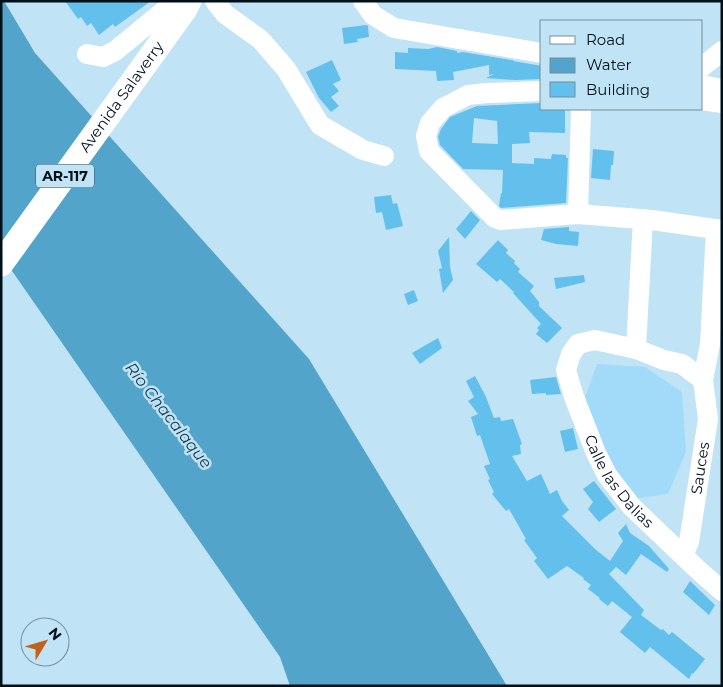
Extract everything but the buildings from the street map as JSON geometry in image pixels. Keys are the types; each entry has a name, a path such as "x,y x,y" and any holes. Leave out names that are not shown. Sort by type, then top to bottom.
{"main road":[{"name":"Avenida Salaverry","path":"1,264 189,1"}],"street":[{"path":"87,54 103,57 115,51 176,1"},
{"path":"214,1 225,14 261,40 286,69 320,125 363,150 384,156"},
{"path":"363,1 373,15 394,28 540,53"},
{"path":"703,66 722,50"},
{"path":"703,86 722,89"},
{"path":"540,92 468,95 443,108 430,123 426,136 429,151 495,218 501,220 578,214 643,219 719,229"},
{"path":"703,100 722,102"},
{"path":"578,214 581,110"},
{"path":"643,219 636,349 664,360 682,364 703,380"},
{"name":"Sauces","path":"683,555 689,542 715,420 703,380 710,344 719,229"},
{"name":"Calle las Dalias","path":"636,349 595,340 578,344 571,354 566,370 574,397 596,453 607,475 632,507 722,590"}],"shaded area":[{"path":"597,364 645,367 682,392 686,452 668,494 632,499 582,406"}],"water":[{"name":"Río Chacalaque","path":"1,1 4,1 35,53 309,359 507,686 290,686 280,657 1,255"}]}
